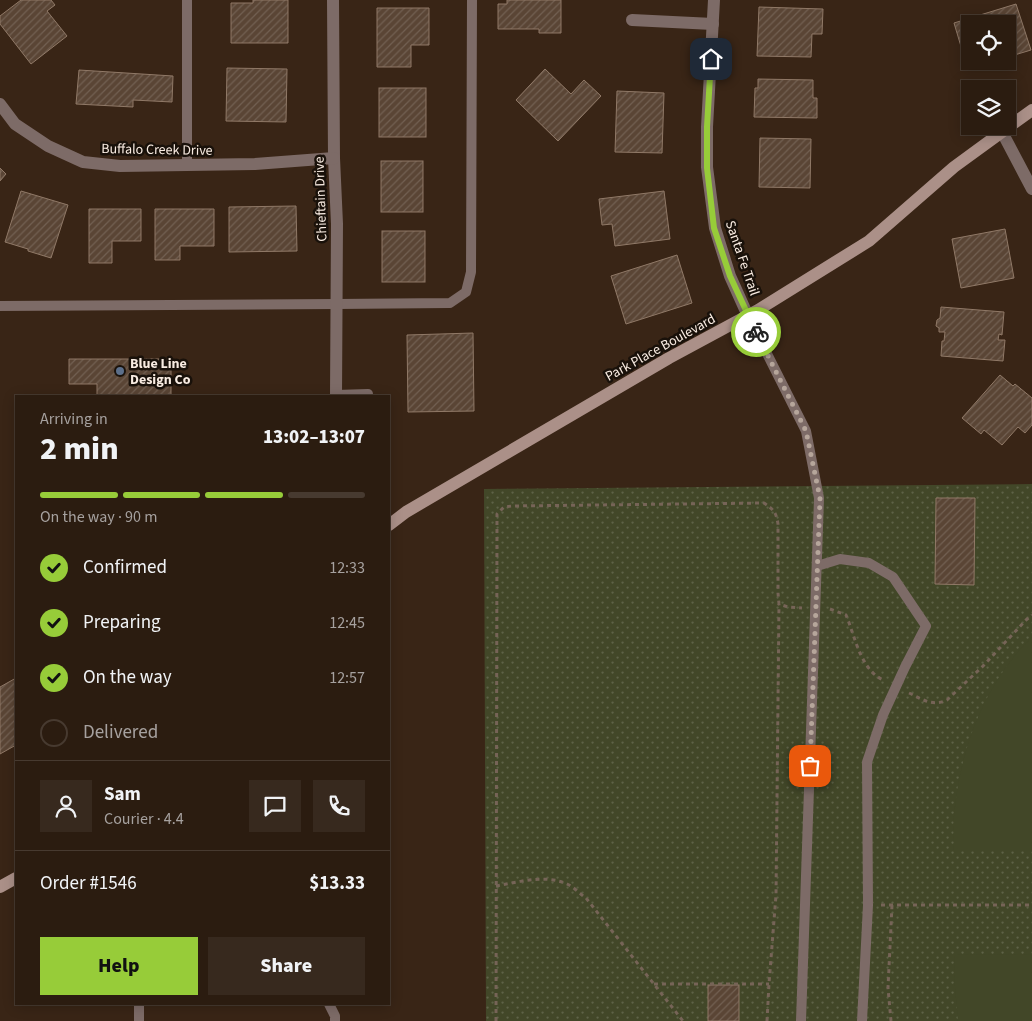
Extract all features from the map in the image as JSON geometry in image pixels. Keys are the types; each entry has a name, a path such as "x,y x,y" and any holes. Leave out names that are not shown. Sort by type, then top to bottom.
{"street":[{"name":"Chieftain Drive","path":"334,0 334,158 337,224 336,395"},
{"name":"Santa Fe Trail","path":"714,0 707,127 707,168 714,228 730,276 748,316"},
{"path":"632,20 712,24"},
{"name":"Buffalo Creek Drive","path":"0,104 15,124 48,146 84,162 120,166 255,164 334,158"},
{"name":"Park Place Boulevard","path":"1016,122 1032,110"},
{"name":"Park Place Boulevard","path":"390,524 406,512 669,358 748,316 869,241 954,168 998,135"},
{"path":"1004,135 1032,189"},
{"path":"0,887 15,879"}],"lane":[{"path":"187,0 187,165"},
{"path":"0,306 450,303 466,292 471,272 472,0"},
{"path":"748,316 806,431 820,498 802,1021"},
{"path":"352,395 368,394"},
{"path":"817,566 840,559 869,564 877,568 893,577 926,626 883,715 867,762 868,905 862,1021"},
{"path":"138,1005 139,1021"},
{"path":"330,1005 335,1016 335,1021"}],"path":[{"path":"496,1021 497,514 504,507 764,503 773,509 777,516 779,604 776,895 767,1021"},
{"path":"779,604 788,607 831,610 846,615 858,649 867,667 878,678 932,704 942,703 947,700 1032,615"},
{"path":"496,886 541,879 555,879 569,884 586,898 683,1021"},
{"path":"868,905 1032,905"},
{"path":"891,1021 888,988 892,905"},
{"path":"654,984 769,984"}],"green space":[{"path":"1032,484 1032,1021 486,1021 484,489"},
{"path":"1032,637 1032,850 954,850 954,820 957,791 962,766 977,719 1000,675"},
{"path":"954,954 1032,955 1032,1021 958,1021"}],"building":[{"path":"21,0 51,0 55,5 47,11 67,36 31,64 0,24 0,16"},
{"path":"253,0 288,0 288,43 231,43 231,3 253,3"},
{"path":"507,0 561,0 561,33 539,33 539,29 498,29 498,4 507,4"},
{"path":"1016,4 1031,50 1016,55 1016,15 980,15"},
{"path":"759,7 823,9 822,34 812,34 811,57 757,56"},
{"path":"377,8 429,8 429,45 411,45 411,67 377,67"},
{"path":"961,21 961,46 954,23"},
{"path":"227,68 287,69 286,122 226,121"},
{"path":"545,69 571,94 584,80 601,96 558,141 516,100"},
{"path":"79,70 173,76 172,102 133,100 133,107 76,104"},
{"path":"758,79 813,80 813,98 817,98 817,118 754,117 755,88 758,88"},
{"path":"379,88 426,88 426,137 379,137"},
{"path":"617,91 664,93 662,153 615,152"},
{"path":"760,138 811,139 810,188 759,187"},
{"path":"381,161 423,161 423,212 381,212"},
{"path":"0,168 6,174 0,181"},
{"path":"21,191 68,205 51,258 5,242"},
{"path":"664,191 670,239 615,246 612,224 602,225 599,199"},
{"path":"296,206 297,251 229,252 229,207"},
{"path":"89,209 141,209 141,241 112,241 112,263 89,263"},
{"path":"155,209 214,209 214,246 180,246 180,260 155,260"},
{"path":"1005,229 1014,278 961,288 952,239"},
{"path":"382,231 425,231 425,282 382,282"},
{"path":"677,255 692,303 626,324 611,276"},
{"path":"941,307 1004,312 1002,335 999,334 998,340 1005,340 1003,361 941,356 945,332 939,332 939,328 936,326 937,320 940,318"},
{"path":"473,333 474,411 408,412 407,335"},
{"name":"Blue Line Design Co","path":"69,359 171,359 171,395 97,395 97,384 69,384"},
{"path":"1000,375 1032,398 1032,425 1025,433 1018,427 1002,445 984,430 981,434 962,418"},
{"path":"936,498 975,498 974,585 935,584"},
{"path":"15,679 15,746 0,754 0,687"},
{"path":"708,985 739,985 739,1021 708,1021"}],"way so far":[{"path":"756,332 806,431 820,498 810,766"}],"place":[{"name":"Blue Line Design Co","path":"120,371"}],"route":[{"path":"711,59 707,127 707,168 714,228 730,276 756,332"}]}
